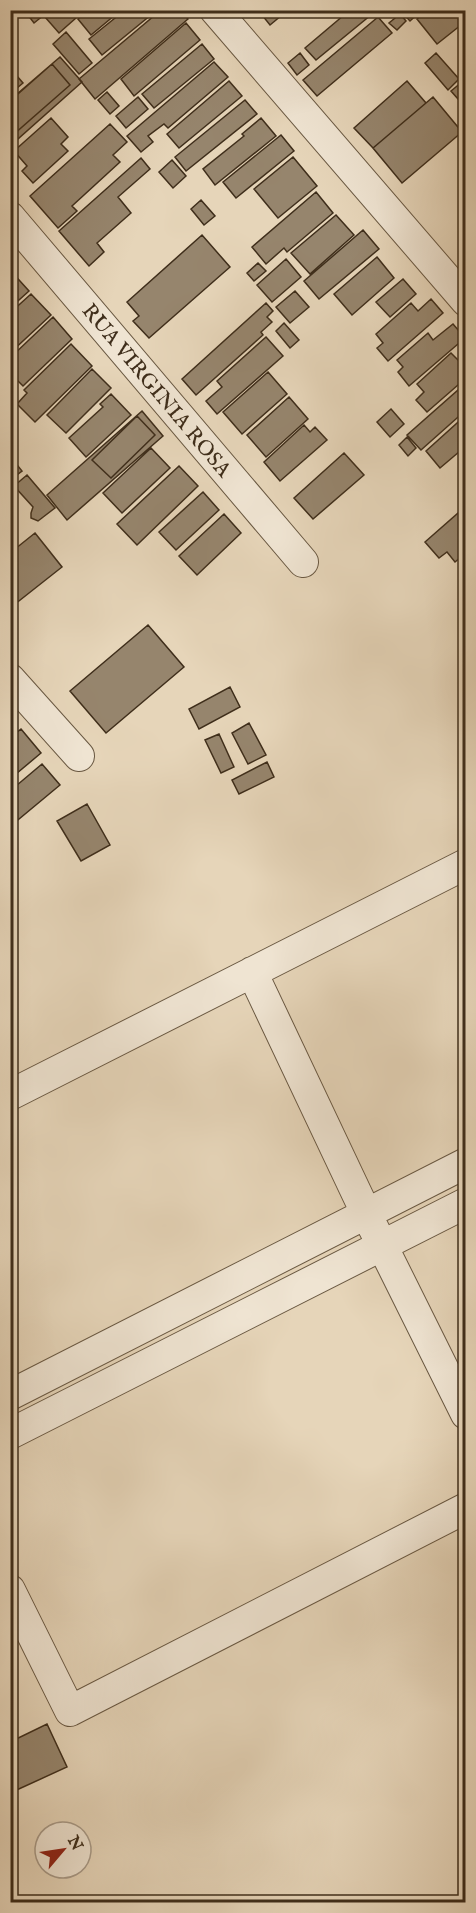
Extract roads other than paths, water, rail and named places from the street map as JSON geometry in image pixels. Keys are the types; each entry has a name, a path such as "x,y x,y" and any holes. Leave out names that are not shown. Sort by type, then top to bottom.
{"street":[{"path":"215,10 465,301"},
{"name":"RUA VIRGINIA ROSA","path":"10,217 303,562"},
{"path":"10,679 79,756"},
{"path":"10,1095 465,864"},
{"path":"252,972 366,1213 465,1414"},
{"path":"10,1395 465,1163"},
{"path":"10,1434 465,1203"},
{"path":"10,1590 70,1711 465,1508"}]}
